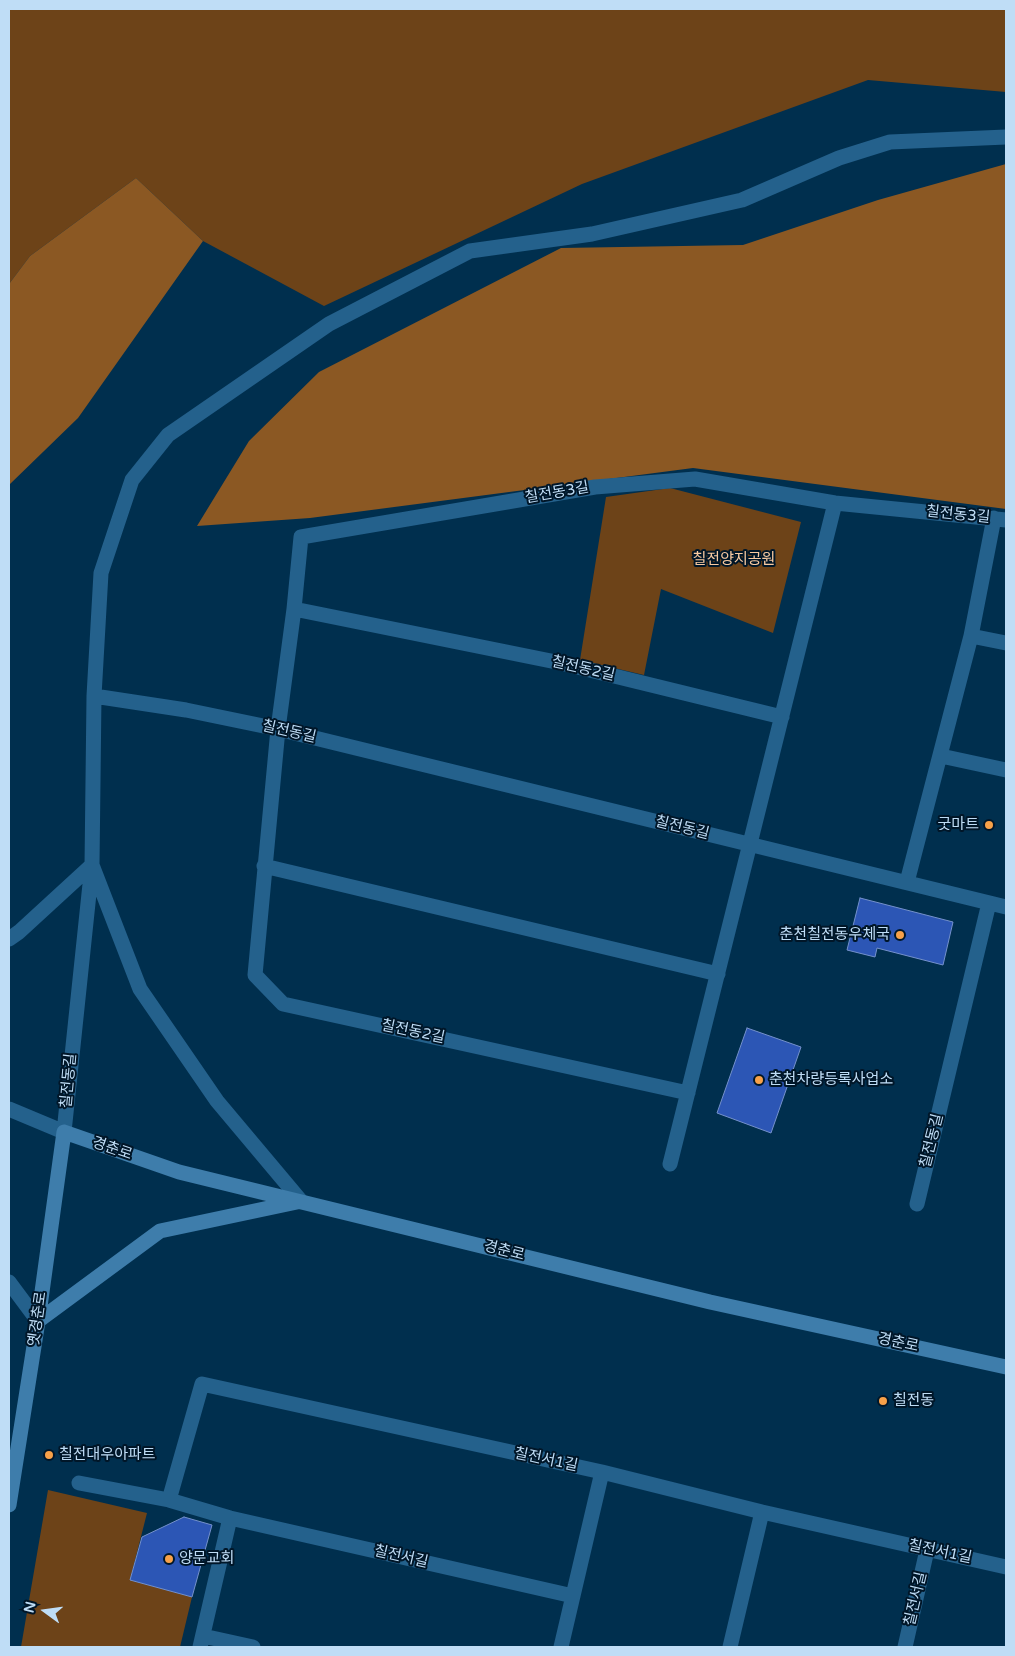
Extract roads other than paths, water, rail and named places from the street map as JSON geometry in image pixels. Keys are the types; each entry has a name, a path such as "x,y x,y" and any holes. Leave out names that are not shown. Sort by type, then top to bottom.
{"main road":[{"name":"경춘로","path":"64,1132 179,1172 710,1302 1006,1367"},
{"name":"옛경춘로","path":"9,1505 38,1321 64,1132"},
{"path":"38,1321 160,1231 301,1201"}],"street":[{"path":"94,696 101,573 132,480 168,435 329,324 470,252 592,234 742,200 839,158 890,142 1006,137"},
{"name":"칠전동3길","path":"278,729 294,609 301,537 595,486 695,479 835,503 1000,519"},
{"path":"670,1164 835,503"},
{"path":"907,882 941,756 1000,519"},
{"name":"칠전동2길","path":"294,609 560,663 782,718"},
{"path":"971,636 1006,644"},
{"name":"칠전동길","path":"64,1132 92,866 94,696 186,710 278,729 1006,907"},
{"name":"칠전동2길","path":"278,729 255,974 283,1004 688,1092"},
{"path":"941,756 1006,770"},
{"path":"9,938 19,932 92,866 140,989 217,1101 301,1201"},
{"path":"264,866 718,974"},
{"name":"칠전동길","path":"917,1204 989,903"},
{"name":"경춘로","path":"9,1109 64,1132"},
{"path":"9,1282 38,1321"},
{"name":"칠전서1길","path":"169,1500 202,1384 602,1472 762,1512 1006,1567"},
{"path":"561,1647 602,1472"},
{"name":"칠전서길","path":"79,1483 169,1500 230,1518 573,1596"},
{"path":"730,1647 762,1512"},
{"path":"230,1518 202,1642 253,1647"},
{"name":"칠전서길","path":"905,1647 927,1550"}],"place":[{"name":"굿마트","path":"989,825"},
{"name":"춘천칠전동우체국","path":"900,935"},
{"name":"춘천차량등록사업소","path":"759,1080"},
{"name":"칠전동","path":"883,1401"},
{"name":"칠전대우아파트","path":"49,1455"},
{"name":"양문교회","path":"169,1559"}],"park label":[{"name":"칠전양지공원","path":"734,560"}]}
